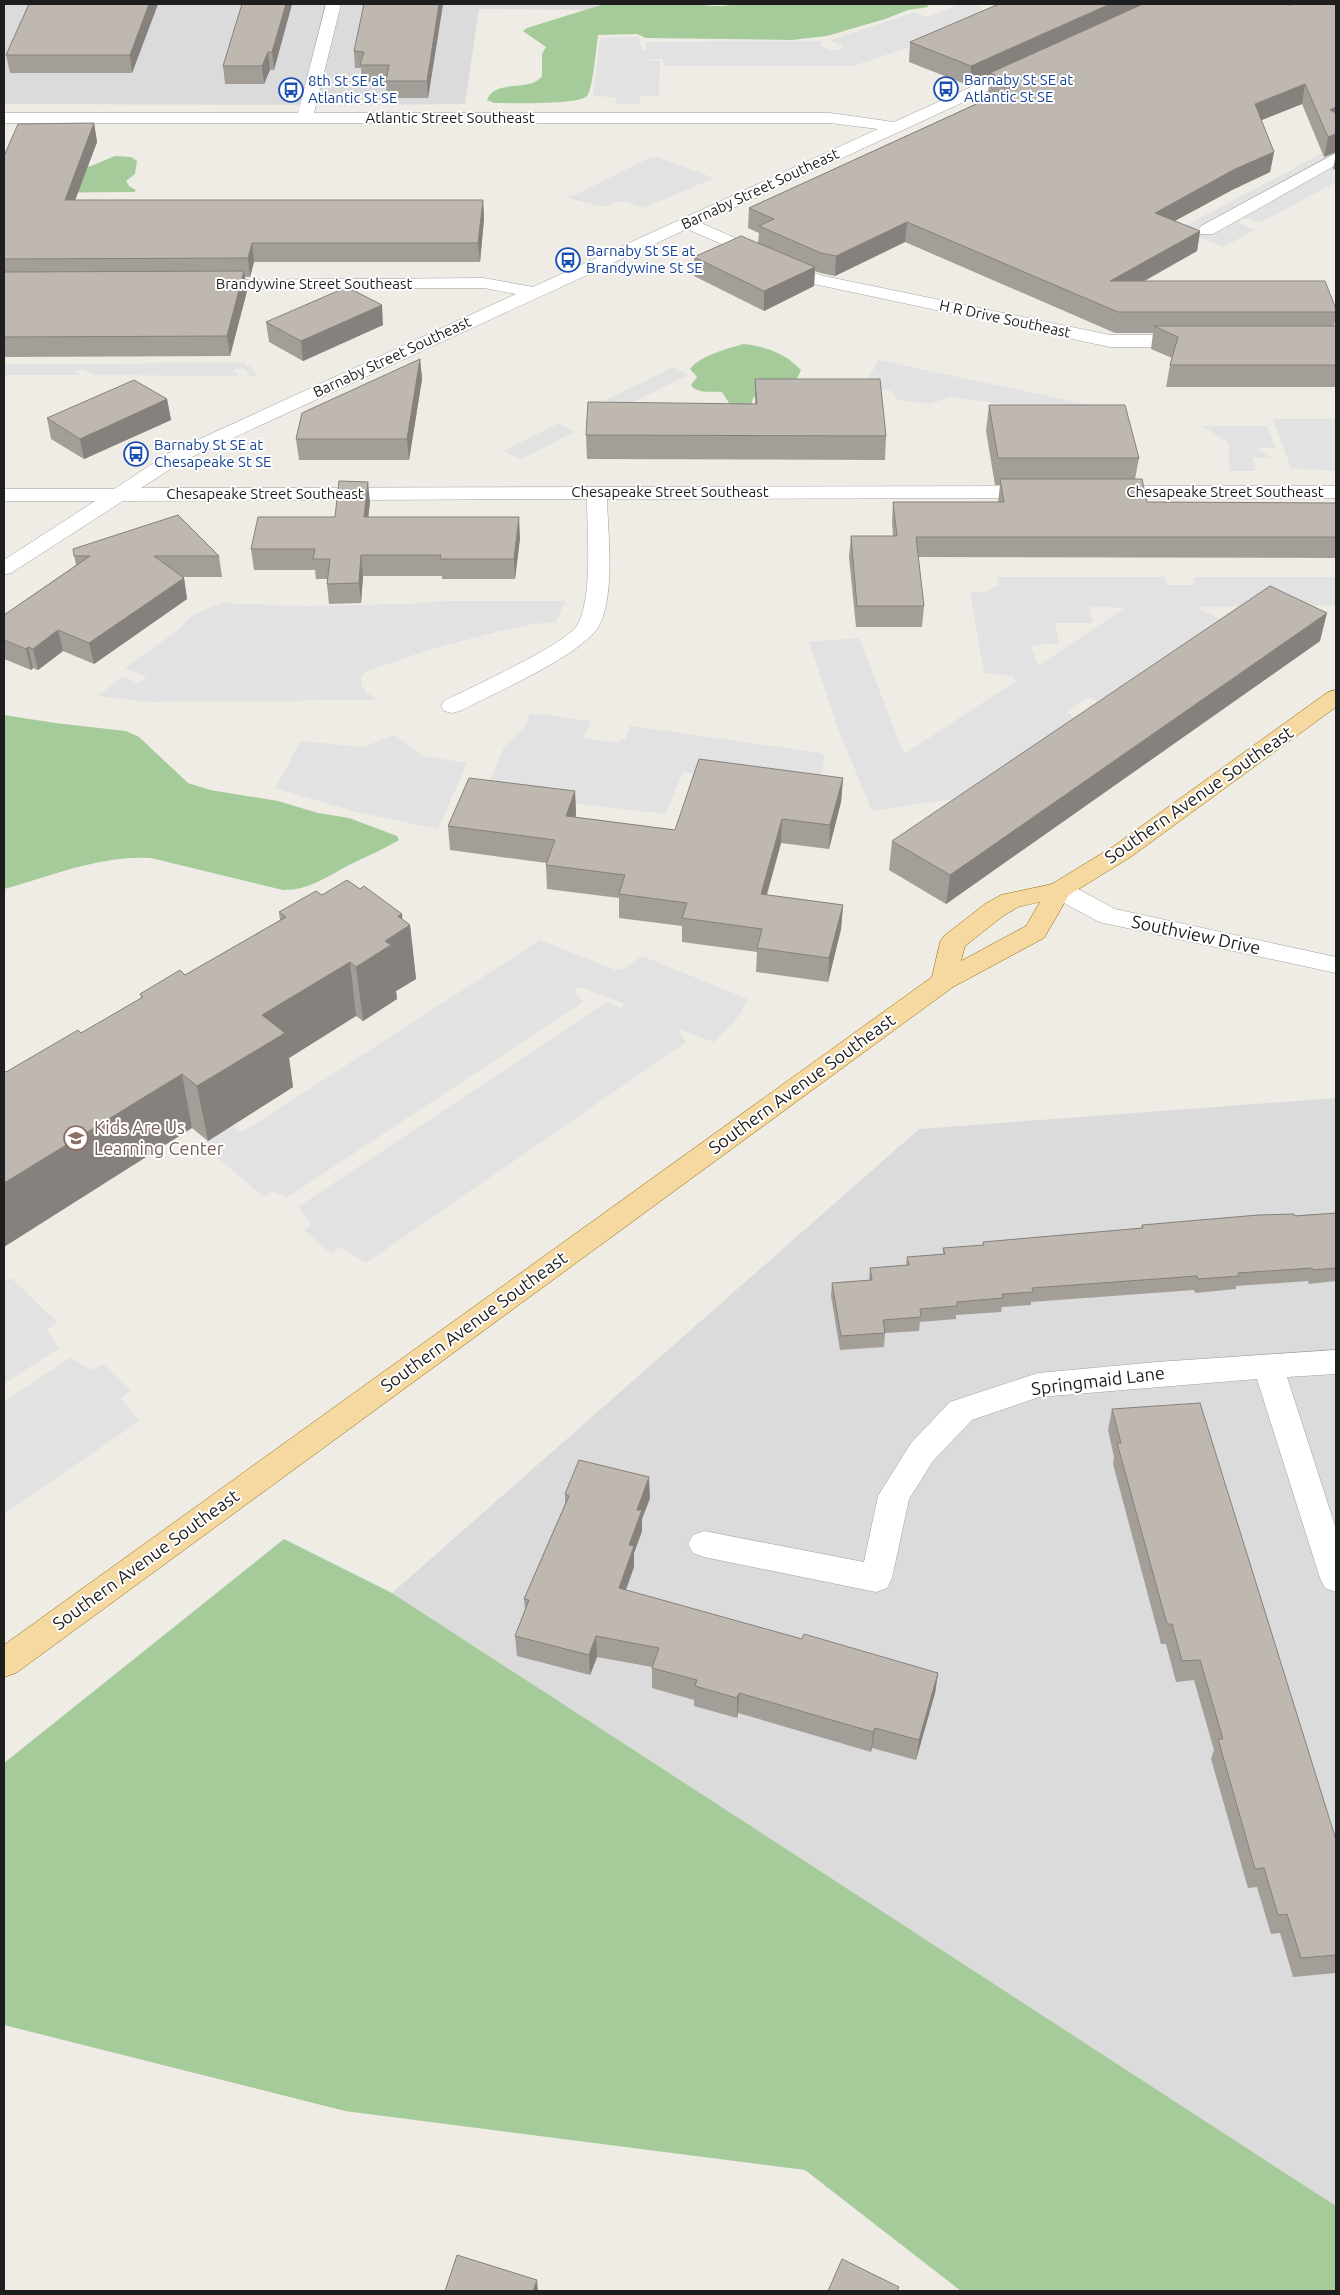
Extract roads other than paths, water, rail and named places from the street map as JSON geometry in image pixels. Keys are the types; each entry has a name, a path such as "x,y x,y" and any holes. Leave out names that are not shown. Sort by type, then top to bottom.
{"main road":[{"name":"Southern Avenue Southeast","path":"944,981 953,942 994,910 1010,900 1060,890 1123,852 1336,697"},
{"name":"Southern Avenue Southeast","path":"4,1664 944,981 1035,932 1060,890"}],"street":[{"path":"305,118 333,4"},
{"name":"Barnaby Street Southeast","path":"4,569 176,457 1035,63"},
{"name":"Atlantic Street Southeast","path":"4,118 830,118 896,127"},
{"path":"1207,230 1336,158"},
{"name":"H R Drive Southeast","path":"687,223 814,279 1110,341 1208,341"},
{"name":"Brandywine Street Southeast","path":"186,284 484,283 533,292"},
{"path":"452,706 564,648 574,642 588,626 596,607 597,492"},
{"name":"Chesapeake Street Southeast","path":"4,495 1051,492"},
{"name":"Chesapeake Street Southeast","path":"1091,492 1336,492"},
{"name":"Southview Drive","path":"1060,890 1108,916 1336,965"},
{"name":"Springmaid Lane","path":"704,1544 876,1578 894,1496 922,1452 961,1411 1038,1385 1157,1374 1336,1362"},
{"path":"1268,1366 1336,1578"}],"place":[{"name":"Barnaby St SE at Atlantic St SE","path":"946,89"},
{"name":"8th St SE at Atlantic St SE","path":"291,90"},
{"name":"Barnaby St SE at Brandywine St SE","path":"568,260"},
{"name":"Barnaby St SE at Chesapeake St SE","path":"136,454"},
{"name":"Kids Are Us Learning Center","path":"76,1138"}]}
